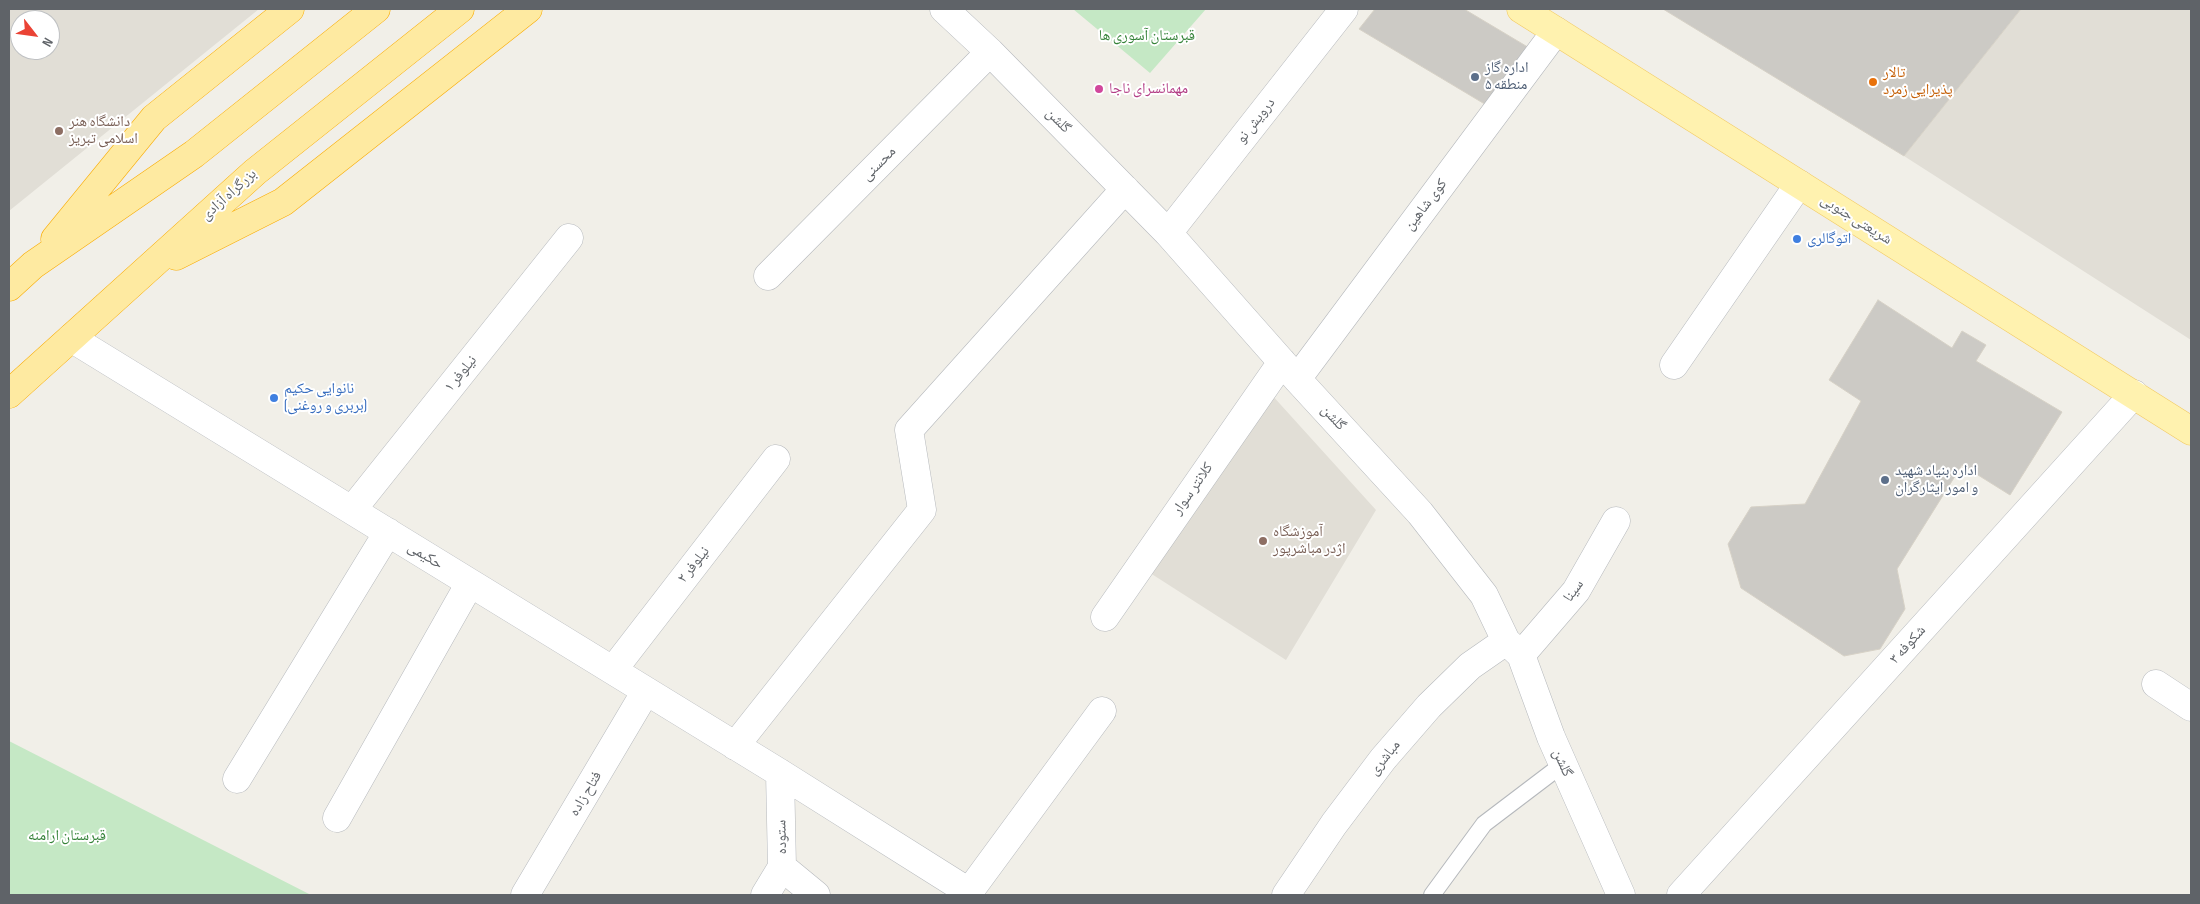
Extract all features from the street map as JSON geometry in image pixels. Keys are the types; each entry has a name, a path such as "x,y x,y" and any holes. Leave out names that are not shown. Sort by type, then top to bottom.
{"highway":[{"path":"33,266 154,118 290,9"},
{"path":"9,287 33,266 194,154 376,9"},
{"name":"بزرگراه آزادی","path":"9,394 255,172 460,9"},
{"path":"144,272 283,202 528,9"}],"main road":[{"name":"شریعتی جنوبی","path":"1522,9 2191,430"}],"street":[{"name":"گلشن","path":"944,9 990,52 1168,233 1289,370 1420,512 1484,595 1514,648 1563,764 1622,895"},
{"name":"درویش نو","path":"1168,233 1344,9"},
{"name":"کوی شاهین","path":"1289,370 1556,32"},
{"name":"محسنی","path":"768,276 990,52"},
{"path":"1674,365 1799,184"},
{"path":"735,746 922,510 909,430 1125,188"},
{"name":"نیلوفر ۱","path":"352,510 569,238"},
{"name":"حکیمی","path":"71,338 780,773 969,892 1102,711"},
{"name":"کلانتر سوار","path":"1105,617 1289,370"},
{"name":"شکوفه ۳","path":"1682,895 2134,394"},
{"name":"نیلوفر ۲","path":"613,670 776,459"},
{"name":"سینا","path":"1514,648 1576,591 1616,521"},
{"path":"237,779 388,532"},
{"path":"338,818 470,582"},
{"name":"مباشری","path":"1286,895 1334,824 1383,759 1429,706 1470,666 1514,648"},
{"path":"2156,684 2191,707"},
{"name":"فتاح زاده","path":"525,895 646,691"},
{"name":"ستوده","path":"765,895 782,866 780,773"},
{"path":"782,866 816,895"}],"lane":[{"path":"1432,895 1484,824 1563,764"}],"shaded area":[{"name":"دانشگاه هنر اسلامی تبریز","path":"9,9 259,9 9,211"},
{"path":"2021,9 2191,9 2191,340 1904,156"},
{"name":"آموزشگاه اژدر مباشرپور","path":"1271,394 1376,510 1286,660 1147,571"}],"green space":[{"name":"قبرستان آسوری ها","path":"1073,9 1206,9 1150,73"},
{"name":"قبرستان ارامنه","path":"9,741 311,895 9,895"}],"building":[{"name":"اداره گاز منطقه ۵","path":"1375,9 1464,9 1531,49 1488,106 1359,29"},
{"name":"تالار پذیرایی زمرد","path":"1663,9 2021,9 1904,156"},
{"name":"اداره بنیاد شهید و امور ایثارگران","path":"1878,300 1952,348 1962,331 1986,345 1976,361 2062,412 2010,495 1962,465 1897,569 1905,609 1880,649 1844,656 1741,588 1728,544 1751,507 1805,504 1861,401 1829,380"}],"place":[{"name":"اداره گاز منطقه ۵","path":"1475,77"},
{"name":"تالار پذیرایی زمرد","path":"1873,82"},
{"name":"مهمانسرای ناجا","path":"1099,89"},
{"name":"دانشگاه هنر اسلامی تبریز","path":"59,131"},
{"name":"اتوگالری","path":"1797,239"},
{"name":"نانوایی حکیم (بربری و روغنی)","path":"274,398"},
{"name":"اداره بنیاد شهید و امور ایثارگران","path":"1885,480"},
{"name":"آموزشگاه اژدر مباشرپور","path":"1263,541"}]}
